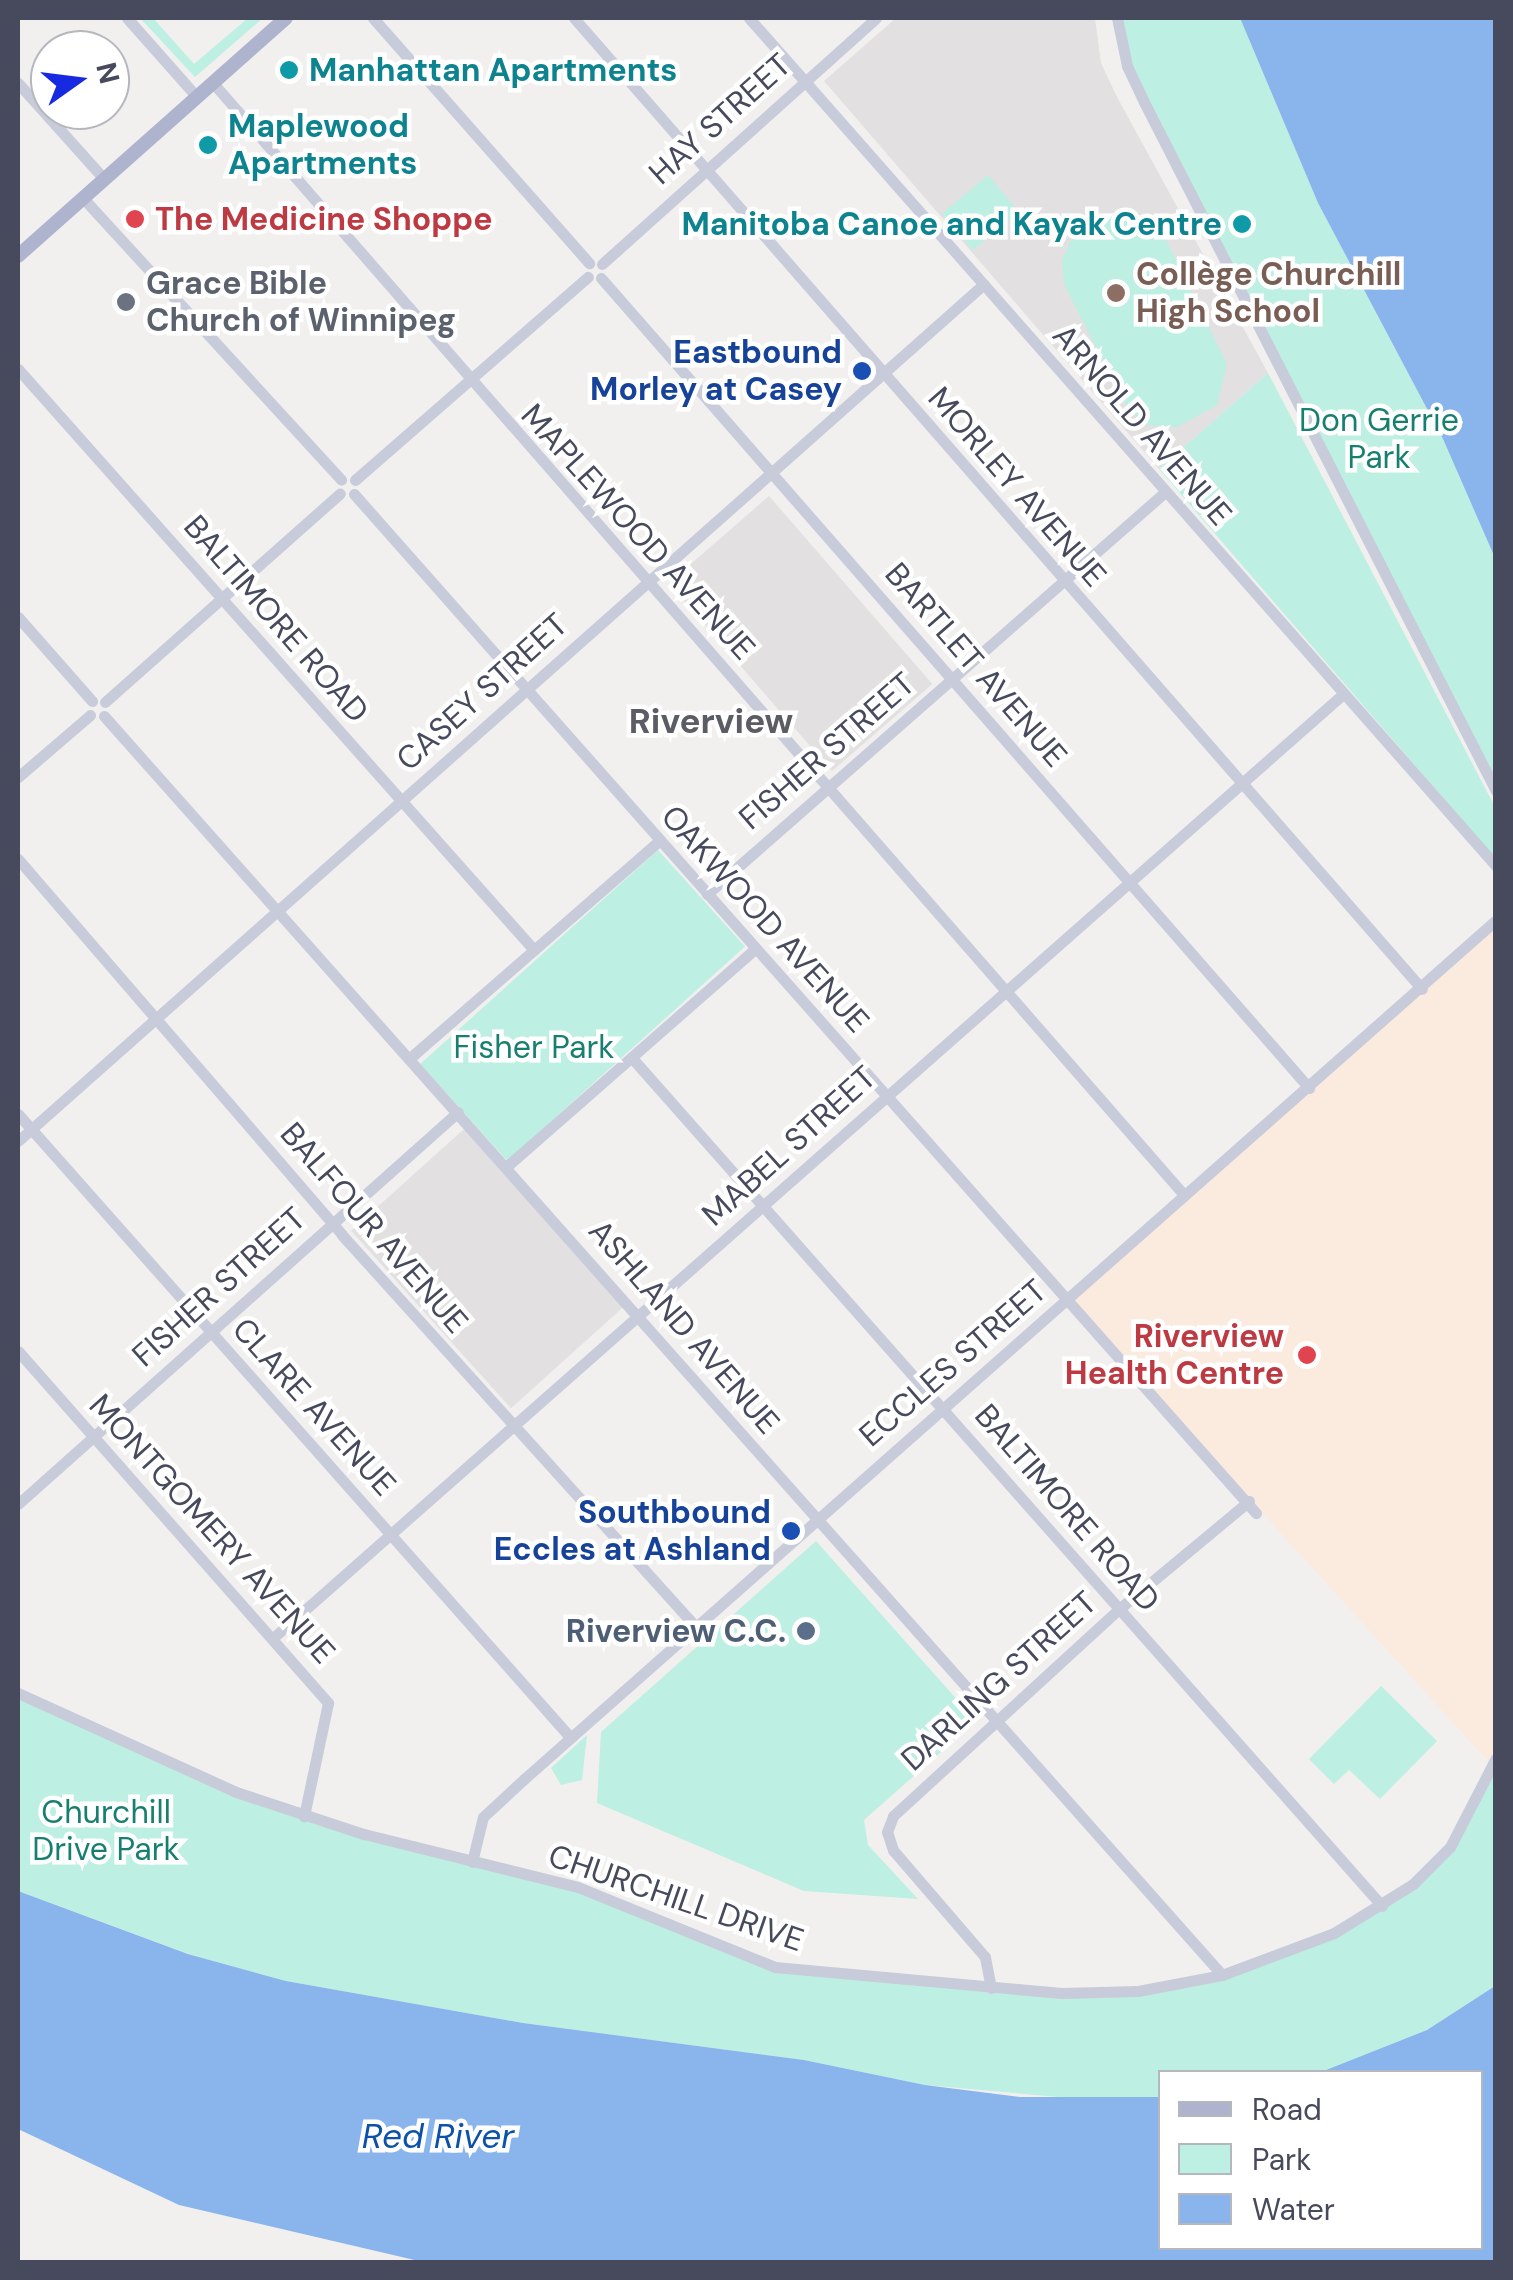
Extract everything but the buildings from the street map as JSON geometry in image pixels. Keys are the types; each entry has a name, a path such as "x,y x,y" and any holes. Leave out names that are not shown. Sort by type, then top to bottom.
{"main road":[{"path":"18,256 286,18"}],"street":[{"path":"127,18 197,97"},
{"name":"BARTLET AVENUE","path":"373,18 1309,1088"},
{"name":"MORLEY AVENUE","path":"574,18 1062,582 1422,989"},
{"name":"ARNOLD AVENUE","path":"749,18 1496,866"},
{"name":"HAY STREET","path":"18,777 876,18"},
{"path":"1117,18 1128,66 1145,104 1496,791"},
{"path":"18,82 104,179"},
{"name":"MAPLEWOOD AVENUE","path":"213,83 467,382 1184,1195"},
{"name":"OAKWOOD AVENUE","path":"84,198 348,486 1253,1507"},
{"name":"CASEY STREET","path":"18,1141 984,284"},
{"name":"BALTIMORE ROAD","path":"18,369 534,950"},
{"name":"FISHER STREET","path":"707,894 825,786 1164,493"},
{"name":"ASHLAND AVENUE","path":"18,617 1222,1975"},
{"name":"MABEL STREET","path":"273,1638 1342,695"},
{"path":"410,1058 659,841"},
{"name":"BALFOUR AVENUE","path":"18,860 332,1223 696,1626"},
{"name":"ECCLES STREET","path":"472,1862 484,1817 570,1737 1496,920"},
{"path":"506,1167 755,948"},
{"name":"BALTIMORE ROAD","path":"632,1058 1382,1906"},
{"name":"FISHER STREET","path":"18,1504 458,1112"},
{"name":"CLARE AVENUE","path":"18,1114 570,1737"},
{"name":"MONTGOMERY AVENUE","path":"18,1351 273,1638 330,1712 304,1816"},
{"name":"DARLING STREET","path":"992,1988 985,1957 892,1850 887,1832 893,1816 1119,1609 1253,1507"},
{"name":"CHURCHILL DRIVE","path":"18,1692 175,1767 304,1816 604,1896 775,1967 992,1988 1110,1993 1222,1975 1297,1950 1382,1906 1450,1847 1496,1758"}],"shaded area":[{"name":"Collège Churchill High School","path":"896,18 1095,18 1101,63 1117,97 1268,373 1159,469 824,81"},
{"path":"769,496 932,684 832,771 669,583"},
{"name":"Riverview Health Centre","path":"1495,920 1496,1758 1493,1767 1069,1300"},
{"path":"464,1129 624,1307 511,1408 351,1231"}],"green space":[{"path":"140,18 153,18 194,64 248,18 263,18 195,77"},
{"name":"Don Gerrie Park","path":"1117,18 1240,18 1318,203 1443,439 1495,558 1495,791 1145,104"},
{"path":"988,175 1019,212 973,250 942,214"},
{"path":"1123,212 1144,218 1165,238 1227,364 1217,405 1177,427 1146,425 1128,410 1064,284 1062,261 1071,240"},
{"path":"1268,373 1495,807 1495,858 1159,469"},
{"name":"Fisher Park","path":"658,850 745,947 507,1161 420,1064"},
{"name":"Riverview C.C.","path":"816,1541 976,1721 864,1820 868,1845 918,1899 804,1891 597,1803 601,1732"},
{"path":"1381,1686 1437,1741 1380,1799 1349,1770 1334,1784 1309,1759"},
{"name":"Churchill Drive Park","path":"18,1693 304,1816 578,1887 775,1967 1110,1993 1257,1966 1382,1906 1450,1847 1495,1758 1495,1986 1427,2030 1326,2070 1158,2070 1158,2097 1092,2100 925,2085 804,2060 523,2023 286,1981 189,1954 18,1891"},
{"path":"587,1735 582,1780 561,1785 551,1768"}],"water":[{"path":"1240,18 1495,18 1495,558 1443,439 1318,203"},
{"name":"Red River","path":"18,1891 188,1954 286,1981 523,2023 804,2060 925,2085 1020,2097 1158,2097 1158,2250 1483,2250 1483,2070 1326,2070 1427,2030 1495,1986 1495,2262 423,2262 179,2205 18,2129"}],"place":[{"name":"Manhattan Apartments","path":"289,70"},
{"name":"Maplewood Apartments","path":"208,145"},
{"name":"The Medicine Shoppe","path":"135,219"},
{"name":"Manitoba Canoe and Kayak Centre","path":"1242,224"},
{"name":"Collège Churchill High School","path":"1116,293"},
{"name":"Grace Bible Church of Winnipeg","path":"126,302"},
{"name":"Eastbound Morley at Casey","path":"862,371"},
{"name":"Riverview Health Centre","path":"1307,1355"},
{"name":"Southbound Eccles at Ashland","path":"791,1531"},
{"name":"Riverview C.C.","path":"806,1631"}],"district":[{"name":"Riverview","path":"711,721"}]}
